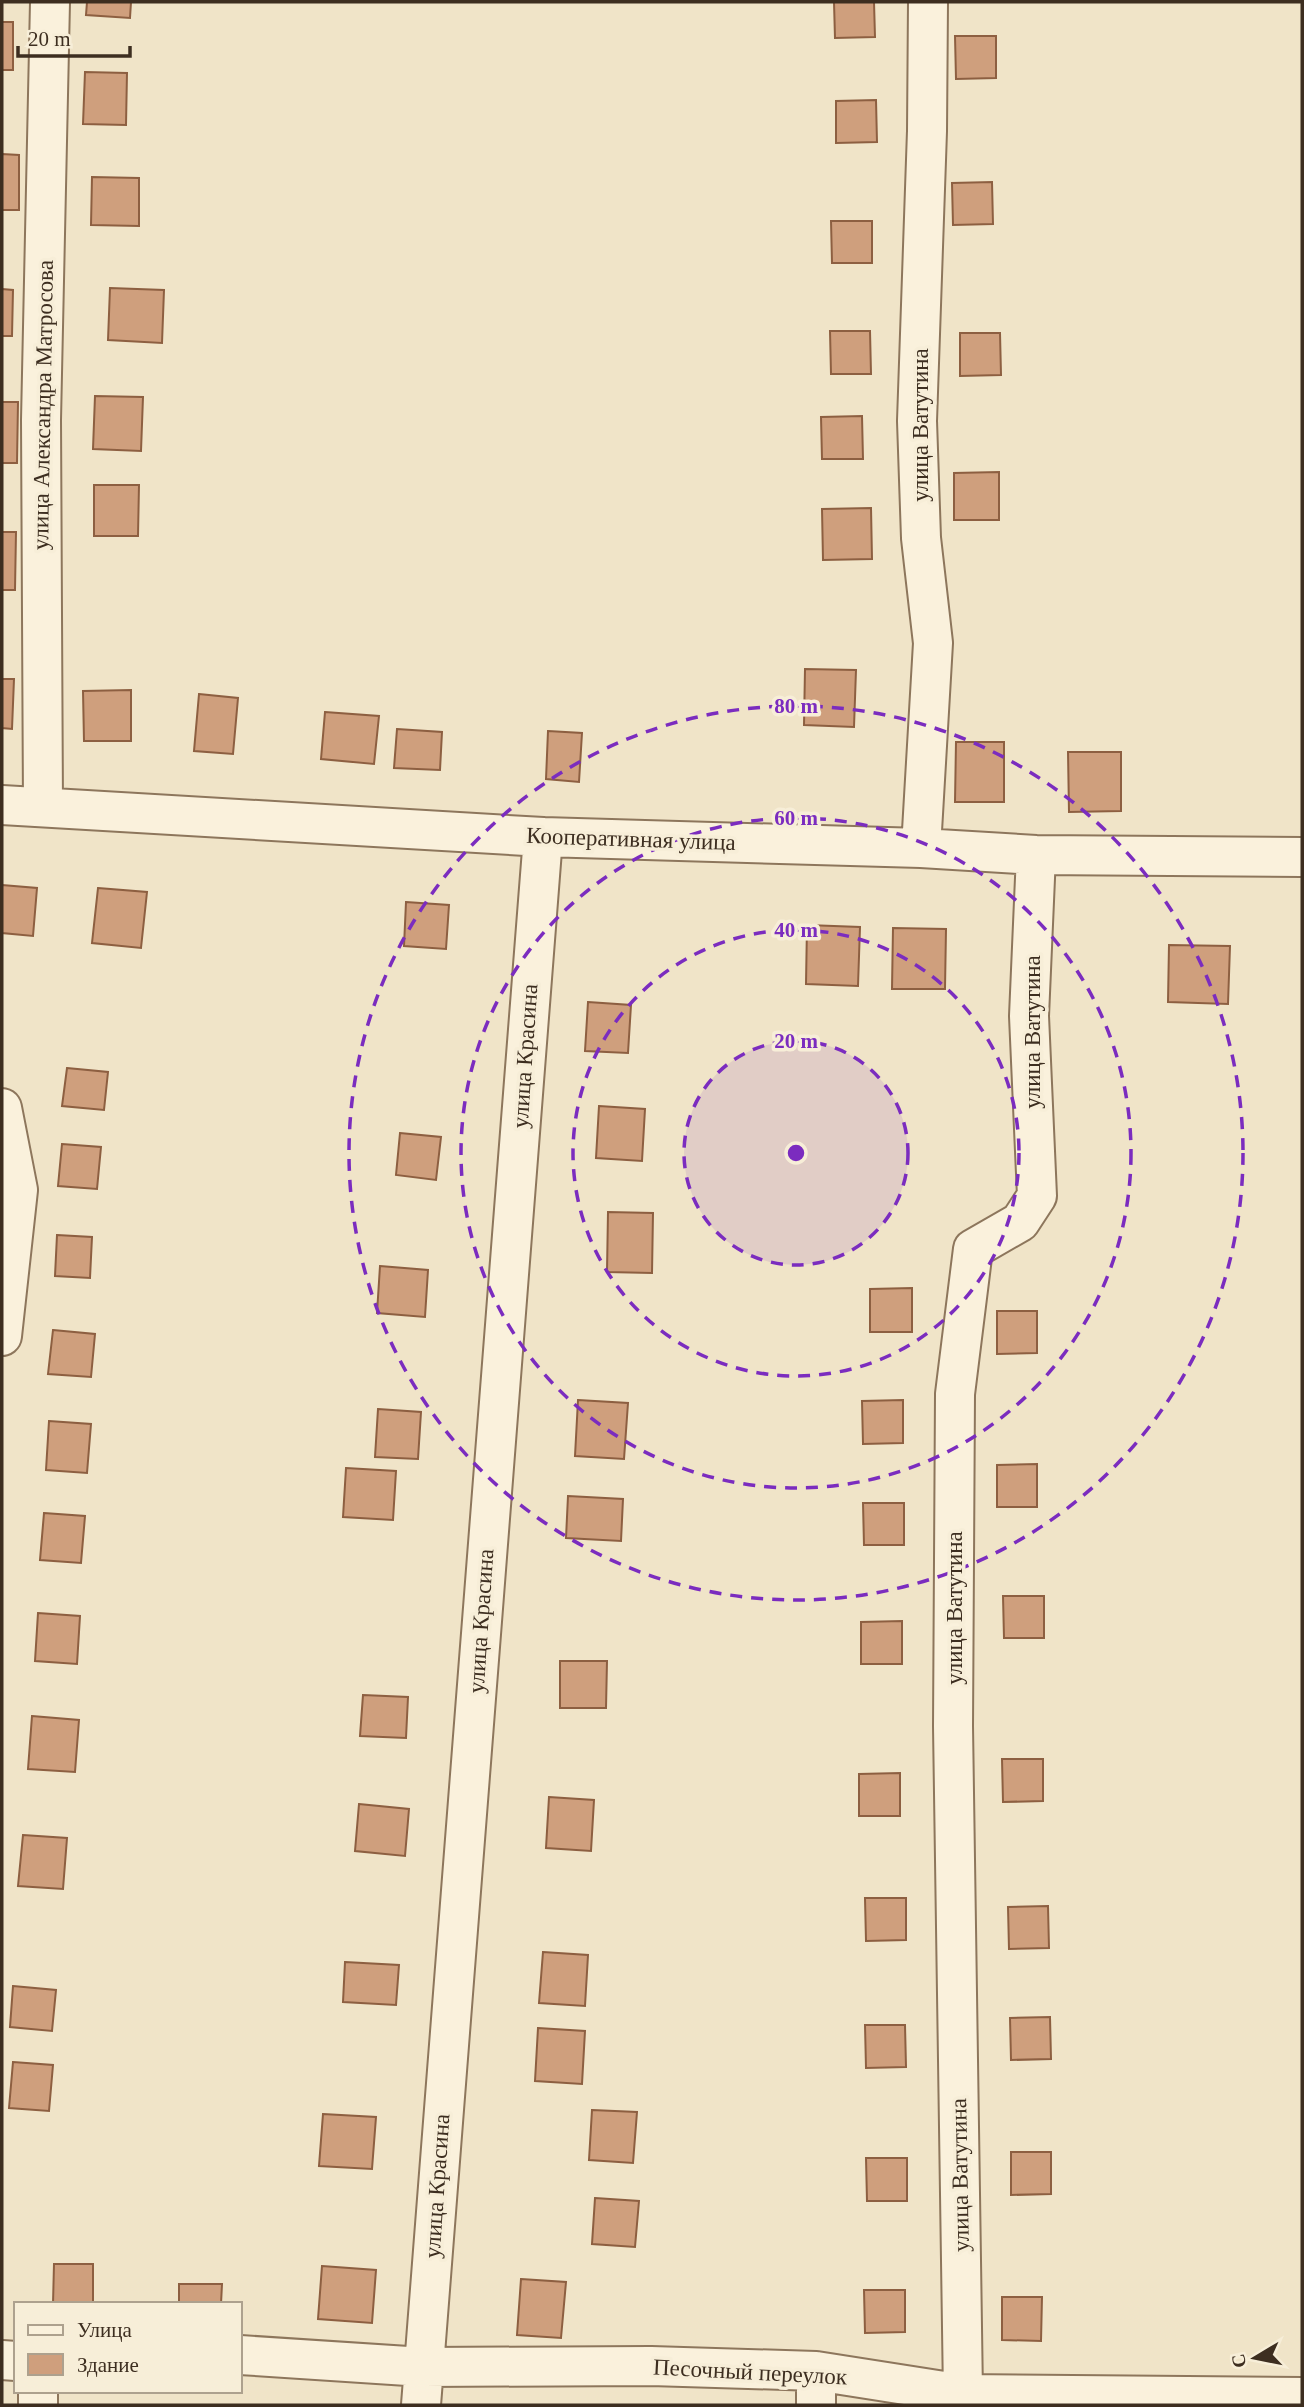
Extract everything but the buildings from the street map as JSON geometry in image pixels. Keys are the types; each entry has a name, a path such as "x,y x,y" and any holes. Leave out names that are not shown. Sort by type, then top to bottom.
{"street":[{"name":"улица Александра Матросова","path":"43,807 41,420 50,2"},
{"name":"улица Ватутина","path":"921,848 933,643 921,538 917,421 928,2"},
{"name":"Кооперативная улица","path":"2,805 542,837 921,848 1036,855 1302,856"},
{"name":"улица Красина","path":"421,2405 542,837"},
{"name":"улица Ватутина","path":"963,2394 953,1726 955,1394 973,1249 1020,1222 1037,1196 1028,1016 1036,855"},
{"path":"2,1108 18,1190 2,1336"},
{"name":"Песочный переулок","path":"242,2355 423,2367 651,2366 816,2388 963,2394 1302,2397"}]}
